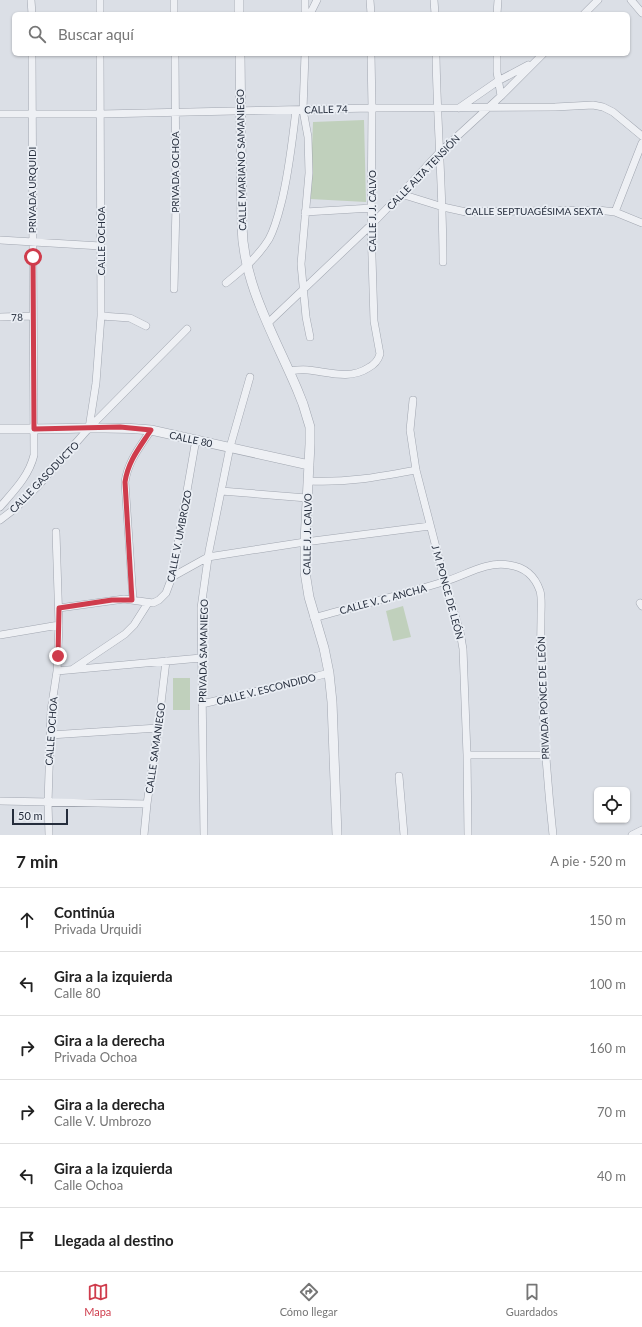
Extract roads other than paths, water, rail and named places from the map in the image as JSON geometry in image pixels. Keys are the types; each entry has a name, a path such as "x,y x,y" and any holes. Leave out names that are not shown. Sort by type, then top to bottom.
{"street":[{"path":"32,0 32,12"},
{"path":"100,0 100,12"},
{"path":"174,0 174,12"},
{"path":"239,0 239,12"},
{"path":"305,0 305,12"},
{"path":"311,12 317,0"},
{"path":"370,0 371,12"},
{"path":"434,0 435,12"},
{"path":"497,12 498,0"},
{"path":"586,12 598,0"},
{"path":"631,0 642,13"},
{"name":"PRIVADA URQUIDI","path":"0,507 22,481 32,466 34,455 32,56"},
{"name":"CALLE OCHOA","path":"90,428 96,383 101,316 100,56"},
{"name":"PRIVADA OCHOA","path":"174,289 175,56"},
{"name":"CALLE MARIANO SAMANIEGO","path":"240,56 242,238 243,252 247,266"},
{"path":"305,56 303,110 308,138 309,173 301,264 310,337"},
{"name":"CALLE J. J. CALVO","path":"289,371 304,370 350,374 362,372 379,359 380,351 374,321 371,225 371,56"},
{"path":"436,56 439,153 443,207 443,262"},
{"path":"497,56 498,81 501,96"},
{"name":"CALLE ALTA TENSIÓN","path":"268,323 303,288 371,225 402,194 439,153 501,96 541,56"},
{"path":"459,108 498,81 534,62"},
{"name":"CALLE 74","path":"0,114 101,114 372,108 437,109 593,106 603,107 621,118 642,136"},
{"path":"226,283 247,266 264,246 273,230 288,173 296,110"},
{"path":"615,212 642,143"},
{"name":"CALLE SEPTUAGÉSIMA SEXTA","path":"402,194 443,207 466,212 598,210 615,212 642,223"},
{"path":"305,212 372,208"},
{"path":"0,240 101,246"},
{"name":"CALLE J. J. CALVO","path":"247,266 256,296 303,404 310,427 305,542 307,584 314,618 324,648 329,673 333,717 337,835"},
{"name":"78","path":"0,317 33,316"},
{"path":"101,316 130,318 146,326"},
{"name":"CALLE GASODUCTO","path":"0,520 17,507 37,487 90,428 187,329"},
{"name":"PRIVADA SAMANIEGO","path":"204,835 201,658 202,608 208,557 230,447 250,377"},
{"name":"J M PONCE DE LEÓN","path":"413,400 410,430 416,470 444,582 460,632 467,755 468,835"},
{"name":"CALLE 80","path":"0,429 120,427 151,430 309,465"},
{"path":"132,600 125,482 126,472 130,462 151,430"},
{"name":"CALLE V. UMBROZO","path":"148,603 153,603 163,597 169,589 196,440"},
{"path":"308,481 345,482 416,470"},
{"path":"221,492 307,498"},
{"path":"172,577 208,557 305,542 430,526"},
{"name":"CALLE OCHOA","path":"49,835 48,803 50,735 52,704 57,671 59,626 56,532"},
{"name":"CALLE V. C. ANCHA","path":"314,618 444,582 491,565 510,565 520,568"},
{"name":"PRIVADA PONCE DE LEÓN","path":"520,568 535,580 541,594 540,664 545,755 553,835"},
{"path":"59,608 112,600 132,600 148,603 134,625 125,634 71,670"},
{"path":"0,635 59,626"},
{"path":"57,671 201,658"},
{"name":"CALLE SAMANIEGO","path":"144,835 166,662"},
{"name":"CALLE V. ESCONDIDO","path":"202,704 329,673"},
{"path":"50,735 158,728"},
{"path":"467,755 545,755"},
{"path":"399,776 404,835"},
{"path":"0,801 147,804"},
{"path":"632,835 642,830"}]}
